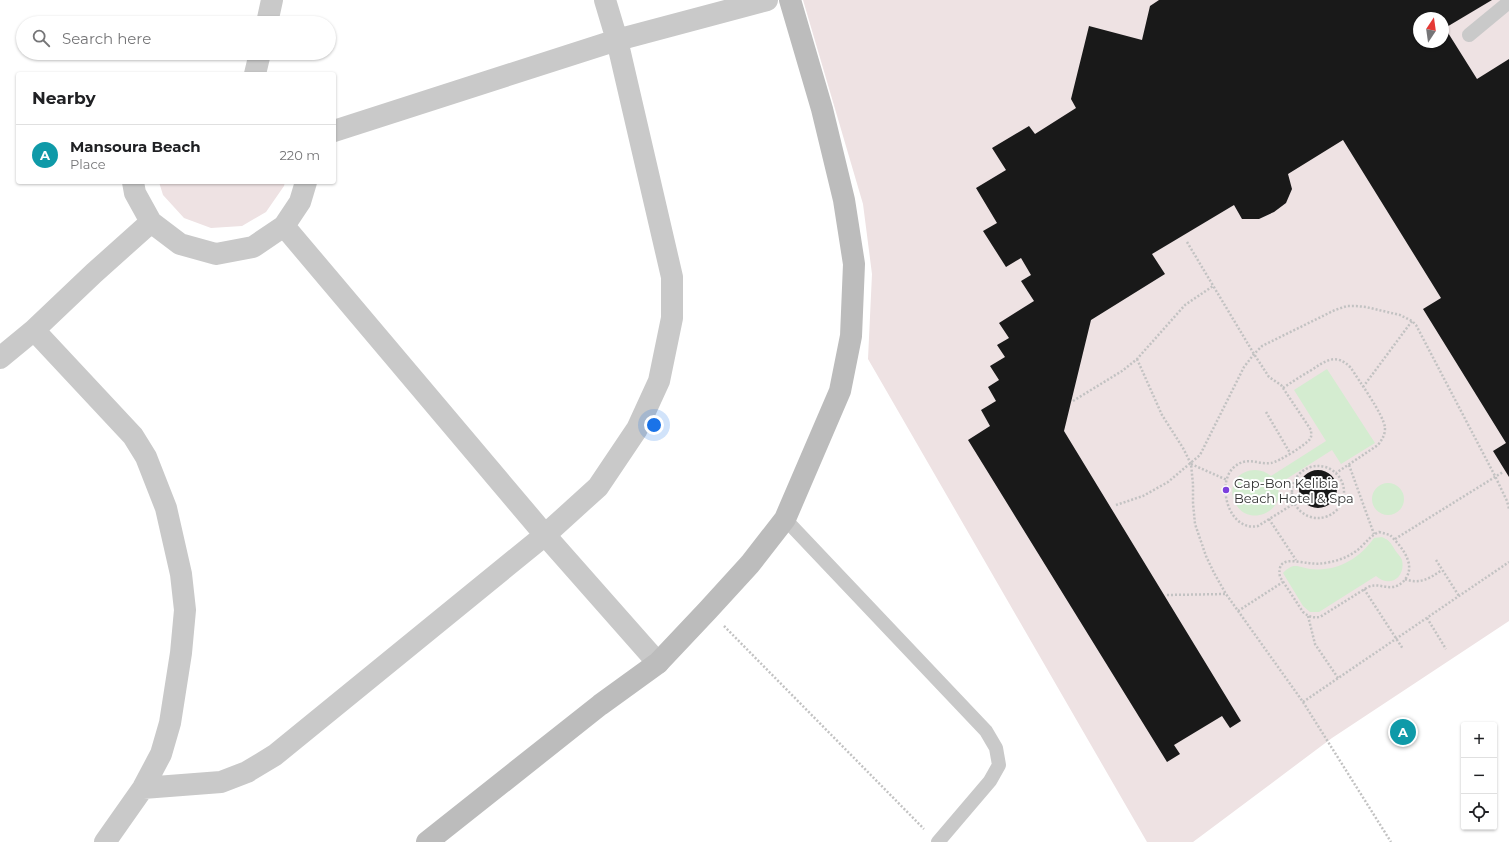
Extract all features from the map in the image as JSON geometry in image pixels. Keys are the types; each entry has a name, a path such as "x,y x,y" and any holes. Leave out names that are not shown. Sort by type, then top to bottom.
{"street":[{"path":"269,16 272,0"},
{"path":"143,788 221,782 247,772 275,755 545,534 598,487 637,429 659,381 672,318 672,277 617,40 605,0"},
{"path":"336,130 617,40 767,0"},
{"path":"427,842 600,705 658,663 750,564 785,519 840,391 851,336 854,264 844,200 822,109 790,0"},
{"path":"255,72 258,60"},
{"path":"133,184 134,193 151,222 180,244 216,254 253,247 284,226 300,202 305,184"},
{"path":"0,358 34,330 151,222"},
{"path":"284,226 545,534 658,663"},
{"path":"34,330 93,392 136,441 146,457 166,508 181,574 185,610 181,653 170,723 161,754 143,788 105,842"}],"lane":[{"path":"1469,35 1509,2"},
{"path":"785,519 986,731 996,748 999,765 990,781 938,842"}],"path":[{"path":"1187,242 1254,354 1271,379 1280,384 1283,388 1309,426 1312,435 1307,442 1272,463 1256,461 1241,463 1234,468 1229,473 1226,480 1227,500 1230,510 1239,523 1244,526 1251,527 1258,526 1294,503"},
{"path":"1074,400 1122,371 1137,359 1185,305 1214,286"},
{"path":"1116,505 1143,496 1168,482 1200,455 1206,446 1220,414 1244,367 1262,346 1335,310 1347,306 1356,306 1400,315 1412,321 1419,330 1495,476 1507,501 1509,509"},
{"path":"1363,387 1412,321"},
{"path":"1137,359 1162,415 1183,448 1191,464 1193,479 1192,503 1195,524 1206,556 1226,594 1303,702 1391,842"},
{"path":"1283,388 1327,360 1334,359 1346,363 1363,387 1383,420 1384,433 1382,440 1378,445 1336,473"},
{"path":"1266,412 1290,453"},
{"path":"1191,464 1226,480"},
{"path":"1349,465 1374,534"},
{"path":"1314,466 1322,466 1336,473 1344,487 1344,496 1339,507 1330,515 1322,517 1310,516 1299,510 1294,503 1292,488 1295,480 1300,474 1306,469 1314,466"},
{"path":"1395,539 1503,472"},
{"path":"1269,519 1296,561"},
{"path":"1379,532 1390,534 1395,539 1408,558 1409,569 1405,579 1396,586 1390,587 1376,584 1364,589 1320,617 1314,618 1303,612 1280,576 1280,566 1289,560 1318,564 1341,559 1362,547 1374,534 1379,532"},
{"path":"1436,560 1459,596"},
{"path":"1303,702 1509,562"},
{"path":"1405,579 1421,582 1442,570"},
{"path":"1238,611 1283,582"},
{"path":"1364,589 1404,650"},
{"path":"1167,595 1226,594"},
{"path":"708,610 926,831"},
{"path":"1308,616 1315,644 1338,678"},
{"path":"1428,618 1446,649"}],"shaded area":[{"name":"Cap-Bon Kelibia Beach Hotel & Spa","path":"803,0 1509,0 1509,621 1332,738 1193,842 1147,842 868,359 872,274 863,204"},
{"path":"160,184 284,184 266,212 242,226 211,228 184,218 163,195"},
{"path":"1327,369 1375,443 1341,464 1332,450 1277,485 1279,495 1271,510 1264,514 1255,516 1247,514 1239,509 1232,495 1232,489 1236,479 1240,475 1248,471 1258,470 1271,476 1326,441 1294,390"},
{"path":"1385,483 1391,483 1401,490 1404,499 1403,505 1397,512 1391,515 1385,515 1375,508 1372,502 1372,496 1379,486"},
{"path":"1382,537 1390,542 1402,560 1403,566 1399,576 1391,581 1386,581 1376,576 1319,612 1310,612 1303,606 1283,573 1293,566 1320,569 1338,566 1354,558 1374,538"}],"building":[{"path":"1159,0 1492,0 1449,26 1449,12 1413,12 1413,48 1449,48 1449,34 1477,79 1509,59 1509,477 1493,451 1506,443 1423,309 1441,298 1343,140 1288,174 1292,189 1286,203 1274,212 1259,219 1242,219 1234,205 1152,254 1165,274 1091,320 1064,431 1241,721 1230,728 1222,716 1174,745 1180,754 1167,762 968,440 990,426 981,410 996,401 988,387 999,380 990,366 1005,357 997,345 1009,338 999,323 1034,301 1021,281 1031,275 1021,258 1006,267 983,231 997,223 976,188 1006,170 992,148 1029,126 1035,134 1076,108 1071,99 1089,26 1142,40 1150,6"},
{"path":"1314,470 1322,470 1332,475 1336,482 1336,496 1332,503 1322,508 1314,508 1304,503 1302,500 1299,493 1299,485 1304,475 1307,473"}],"place":[{"name":"Cap-Bon Kelibia Beach Hotel & Spa","path":"1226,490"},
{"name":"Mansoura Beach","path":"1403,732"}]}
